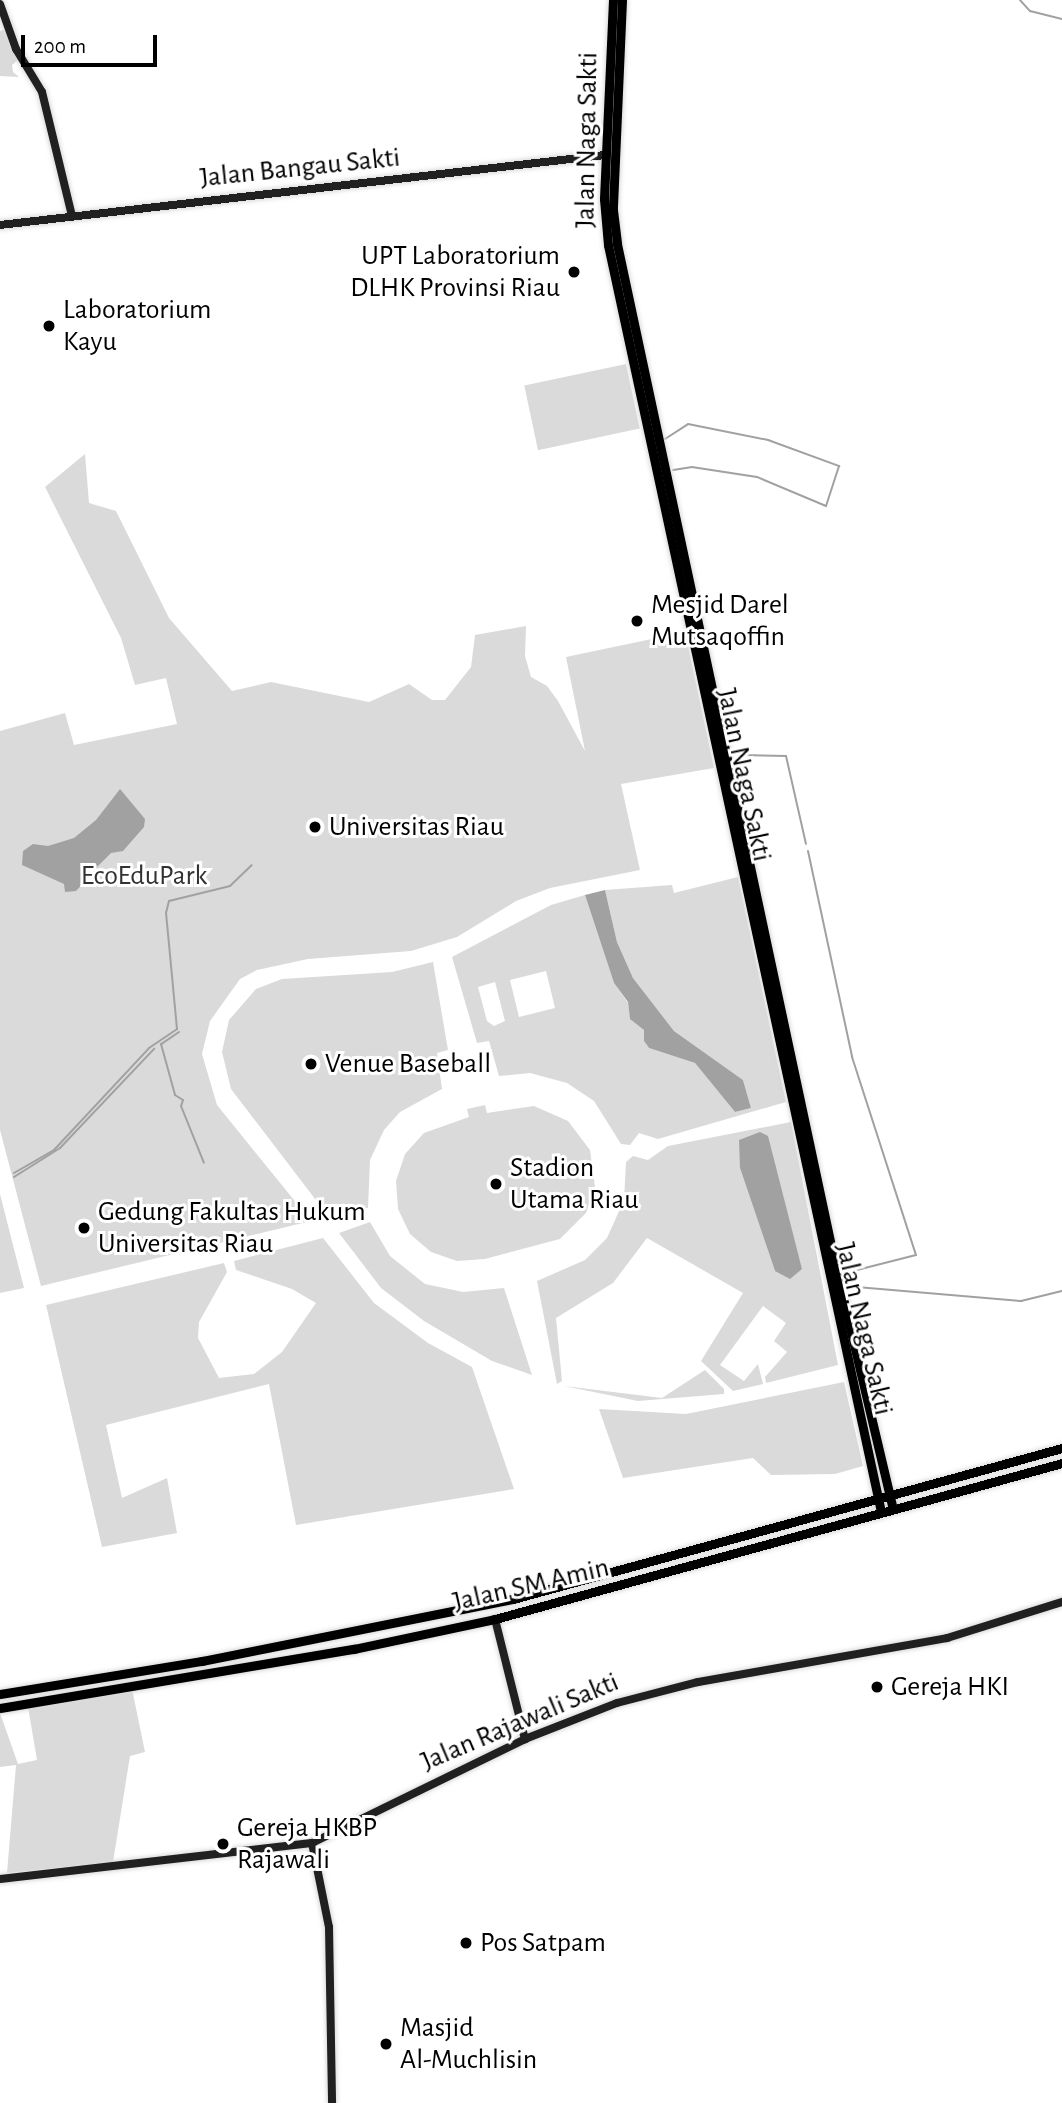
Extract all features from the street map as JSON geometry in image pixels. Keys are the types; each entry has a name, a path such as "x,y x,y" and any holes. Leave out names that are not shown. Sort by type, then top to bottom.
{"main road":[{"name":"Jalan Naga Sakti","path":"613,0 613,210 617,244 834,1260 893,1509"},
{"name":"Jalan Naga Sakti","path":"622,0 605,155 605,216 617,288 791,1111 881,1512"},
{"path":"0,4 16,48 42,92 72,216"},
{"name":"Jalan Bangau Sakti","path":"0,225 605,155"},
{"name":"Jalan SM Amin","path":"0,1694 440,1615 604,1575 1062,1448"},
{"name":"Jalan SM Amin","path":"0,1708 354,1648 495,1619 609,1591 1062,1463"},
{"path":"945,1481 950,1493"},
{"path":"604,1575 609,1591"},
{"name":"Jalan Rajawali Sakti","path":"0,1879 312,1843 525,1739 640,1696 947,1638 1062,1602"},
{"path":"495,1619 525,1739"},
{"path":"53,1686 56,1698"},
{"path":"312,1843 329,1927 332,2103"}],"green space":[{"path":"6,29 18,60 12,65 13,72 19,77 0,76 0,31"},
{"path":"626,364 640,429 538,450 524,386"},
{"name":"EcoEduPark","path":"85,454 89,503 116,511 169,618 232,691 271,682 369,702 409,684 432,700 445,700 471,667 475,635 526,626 525,656 531,677 547,686 558,701 585,751 566,657 685,632 714,768 621,784 640,870 550,888 516,901 457,937 411,951 308,959 257,970 240,979 210,1021 202,1054 217,1105 311,1221 41,1286 0,1130 0,731 65,713 74,745 177,724 166,678 135,685 121,638 45,487"},
{"path":"738,877 786,1102 658,1139 639,1133 630,1145 621,1144 594,1101 567,1083 530,1073 499,1076 489,1041 477,1043 452,957 551,905 585,895 614,983 628,1003 630,1018 644,1030 644,1041 649,1048 695,1063 735,1112 751,1108 743,1080 674,1031 633,978 617,942 605,890 672,885 674,893","holes":["546,971 555,1008 519,1017 510,980","495,982 505,1021 494,1026 487,1021 478,987"]},
{"path":"433,962 448,1050 437,1053 442,1089 400,1112 384,1130 370,1160 368,1208 325,1212 231,1089 222,1052 229,1020 256,989 282,979 392,972"},
{"name":"Stadion Utama Riau","path":"485,1105 487,1113 534,1106 568,1121 590,1150 595,1187 586,1213 560,1239 485,1259 457,1261 431,1252 410,1234 398,1209 396,1181 405,1154 424,1133 469,1117 467,1109"},
{"path":"791,1122 838,1365 766,1383 765,1377 787,1352 774,1341 786,1323 763,1306 720,1365 744,1381 758,1364 763,1384 733,1391 701,1361 743,1293 647,1238 613,1283 556,1318 562,1381 557,1384 537,1281 585,1260 607,1238 624,1200 626,1162 633,1156 648,1160 668,1146","holes":["740,1168 785,1212 802,1269 775,1271"]},
{"path":"0,1194 24,1288 0,1293"},
{"path":"370,1222 390,1256 425,1284 463,1292 504,1288 532,1375 492,1361 424,1321 381,1288 339,1233"},
{"path":"323,1238 374,1303 428,1343 472,1367 514,1489 296,1525 269,1384 106,1425 122,1498 167,1478 177,1533 102,1547 46,1305 224,1263 227,1272 199,1322 198,1338 219,1378 254,1374 282,1352 316,1303 292,1289 236,1270 234,1261"},
{"path":"705,1370 724,1389 724,1394 638,1401 564,1386 662,1398"},
{"path":"844,1382 863,1466 835,1474 771,1475 753,1458 623,1478 599,1409 686,1414"},
{"path":"132,1689 145,1752 130,1756 113,1862 7,1873 16,1765 0,1767 0,1713 18,1764 37,1760 28,1707"}],"shaded area":[{"path":"120,789 145,819 144,827 123,851 111,853 96,868 97,875 92,874 76,891 65,892 64,884 22,865 23,851 33,844 48,846 74,838 96,820"},
{"path":"605,890 617,942 633,978 674,1031 743,1080 751,1108 735,1112 695,1063 649,1048 644,1041 644,1030 630,1019 628,1002 614,983 585,895"},
{"path":"760,1132 768,1136 802,1269 790,1279 775,1271 740,1168 739,1140"}],"waterway":[{"path":"1020,0 1030,11 1062,19"},
{"path":"665,439 688,424 768,440 839,466 826,506 757,477 692,467 673,470"},
{"path":"740,755 786,756 806,844"},
{"path":"808,851 852,1057 916,1255 853,1271"},
{"path":"14,1173 54,1150 149,1048 177,1029 166,913 169,901 230,886 252,865"},
{"path":"179,1032 161,1044 175,1095 183,1100 181,1106 204,1163"},
{"path":"14,1177 60,1148 154,1049"},
{"path":"845,1286 1021,1301 1062,1291"}],"place":[{"name":"UPT Laboratorium DLHK Provinsi Riau","path":"574,272"},
{"name":"Laboratorium Kayu","path":"49,326"},
{"name":"Mesjid Darel Mutsaqoffin","path":"637,621"},
{"name":"Universitas Riau","path":"315,827"},
{"name":"Venue Baseball","path":"311,1064"},
{"name":"Stadion Utama Riau","path":"496,1184"},
{"name":"Gedung Fakultas Hukum Universitas Riau","path":"84,1228"},
{"name":"Gereja HKI","path":"877,1687"},
{"name":"Gereja HKBP Rajawali","path":"223,1844"},
{"name":"Pos Satpam","path":"466,1943"},
{"name":"Masjid Al-Muchlisin","path":"386,2044"}]}
